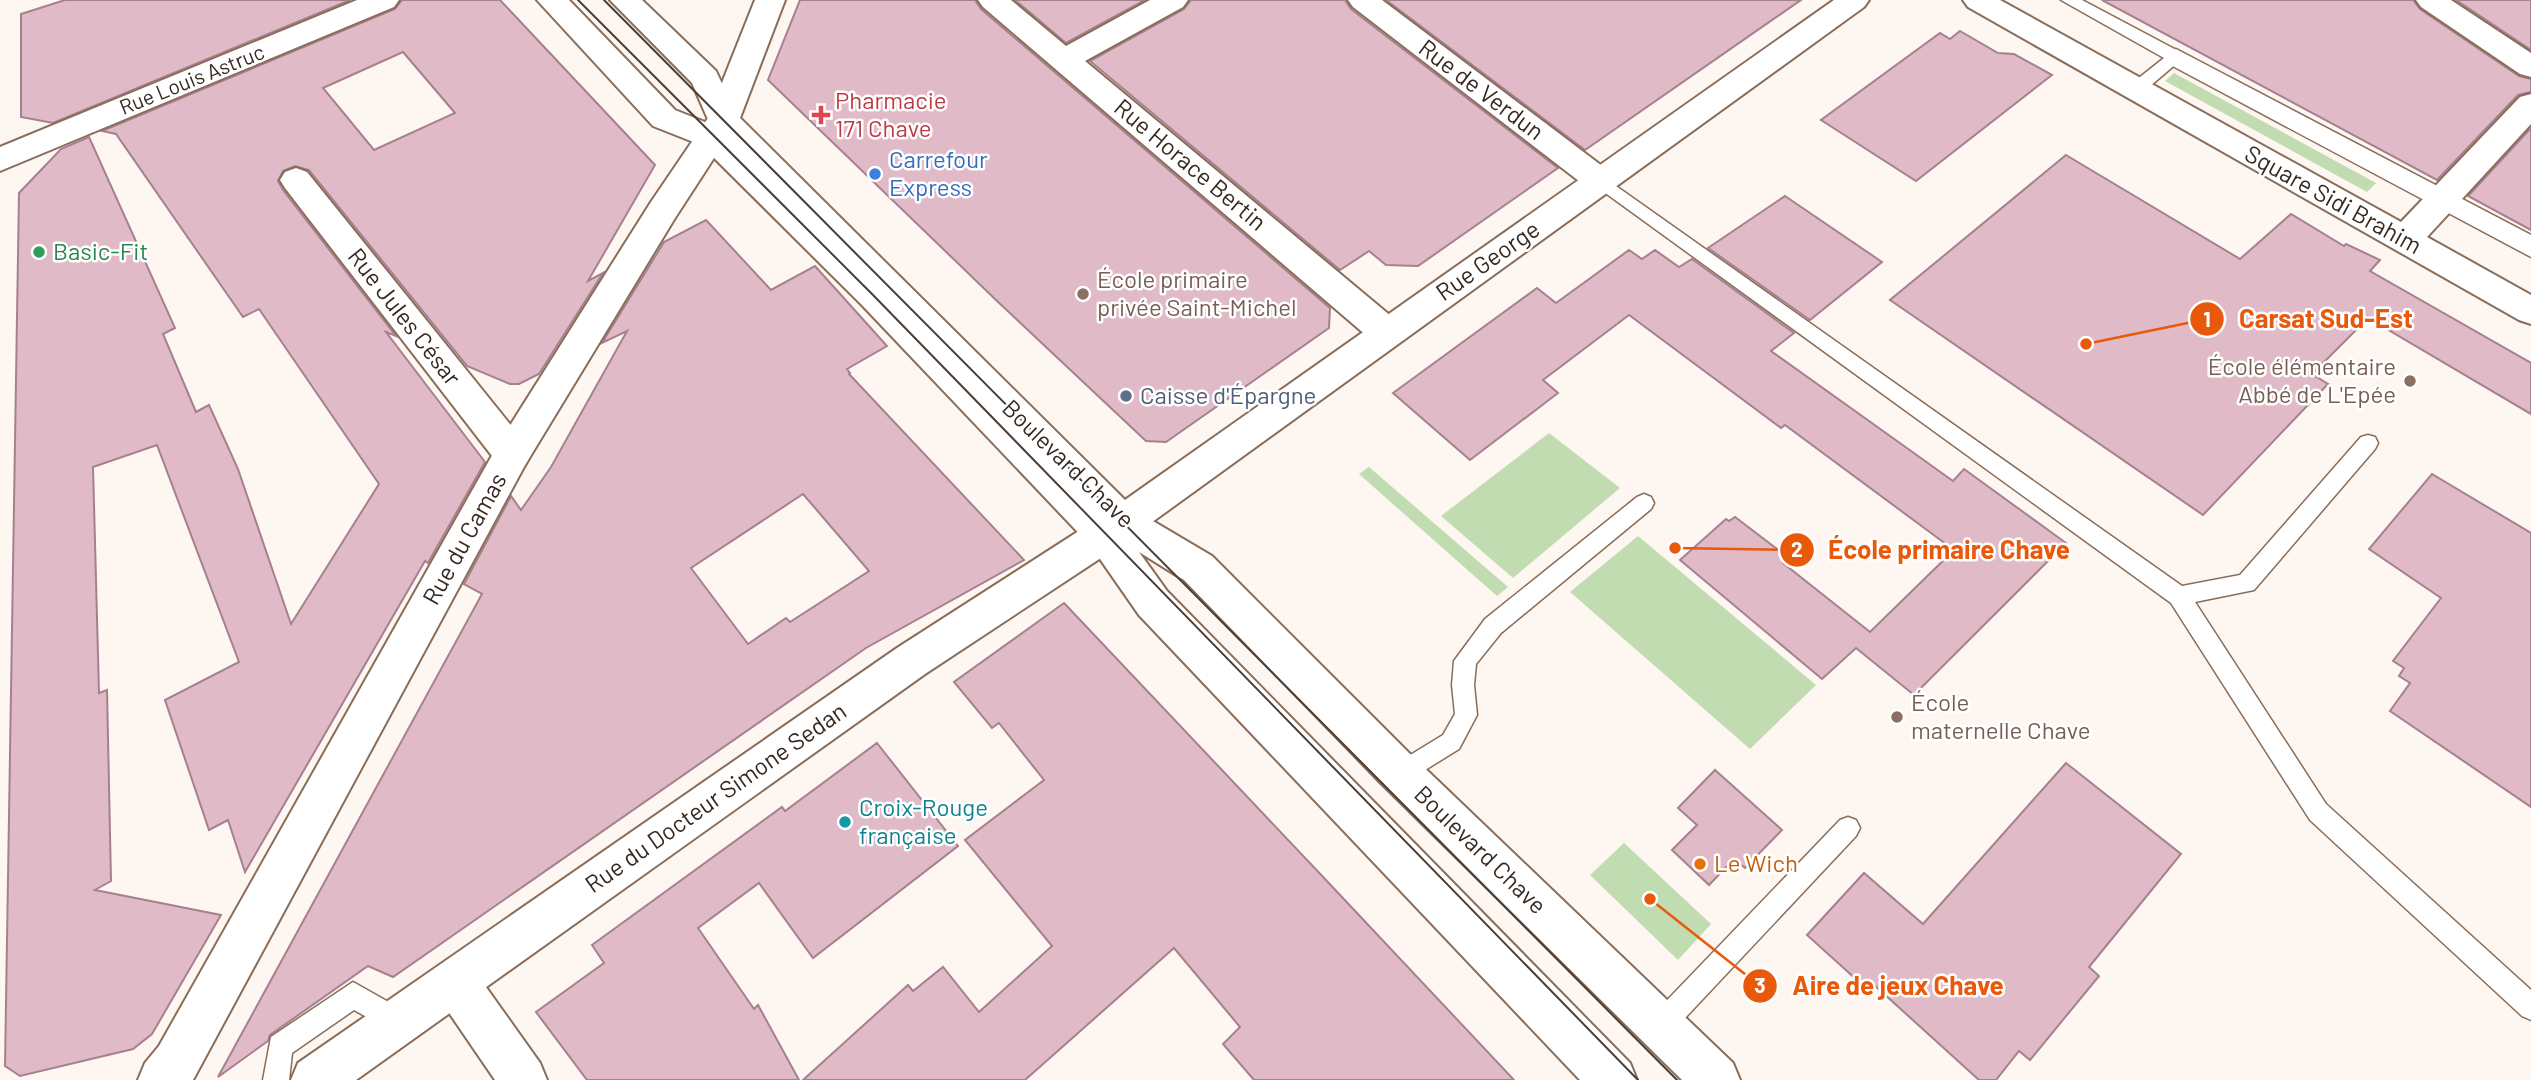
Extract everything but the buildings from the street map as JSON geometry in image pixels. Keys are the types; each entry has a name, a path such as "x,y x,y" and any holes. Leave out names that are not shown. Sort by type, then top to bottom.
{"street":[{"name":"Rue Louis Astruc","path":"0,160 384,0"},
{"name":"Boulevard Chave","path":"552,0 664,118 717,128"},
{"name":"Boulevard Chave","path":"625,0 705,78 717,128 1113,529 1153,603 1613,1080"},
{"name":"Rue du Camas","path":"162,1080 176,1063 512,454 655,222 717,128 770,0"},
{"name":"Rue Horace Bertin","path":"993,0 1386,332"},
{"path":"1065,59 1173,0"},
{"name":"Rue de Verdun","path":"1363,0 1599,180"},
{"name":"Rue George","path":"1113,529 1854,0"},
{"name":"Square Sidi Brahim","path":"1978,0 2531,311"},
{"path":"2431,0 2531,67"},
{"name":"Square Sidi Brahim","path":"2176,57 2531,247"},
{"path":"2404,240 2531,105"},
{"name":"Rue Jules César","path":"296,180 512,454"},
{"name":"Boulevard Chave","path":"1113,529 1198,568 1395,768 1716,1080"},
{"name":"Rue du Docteur Simone Sedan","path":"315,1080 911,661 1113,529"},
{"path":"455,982 523,1080"}],"lane":[{"name":"Square Sidi Brahim","path":"2069,0 2176,57"},
{"path":"2136,89 2176,57"},
{"path":"1599,180 2179,596 2318,812 2531,1007"},
{"path":"2179,596 2246,583 2368,443"},
{"path":"1395,768 1417,764 1451,742 1466,715 1462,685 1465,661 1493,626 1644,503"},
{"path":"1661,1025 1848,828"},
{"path":"276,1080 280,1046 353,995 399,1022"}],"green space":[{"path":"2174,73 2376,183 2367,192 2165,81"},
{"path":"1549,433 1620,488 1513,578 1441,516"},
{"path":"1369,467 1508,587 1497,596 1359,474"},
{"path":"1638,536 1816,685 1750,749 1570,592"},
{"path":"1624,843 1711,924 1678,960 1590,875"}],"tram line":[{"path":"578,0 873,295 1638,1080"},
{"path":"604,0 1677,1080"}],"place":[{"name":"Pharmacie 171 Chave","path":"821,115"},
{"name":"Carrefour Express","path":"875,174"},
{"name":"Basic-Fit","path":"39,252"},
{"name":"École primaire privée Saint-Michel","path":"1083,294"},
{"name":"Carsat Sud-Est","path":"2086,344"},
{"name":"École élémentaire Abbé de L'Epée","path":"2410,381"},
{"name":"Caisse d'Épargne","path":"1126,396"},
{"name":"École primaire Chave","path":"1675,548"},
{"name":"École maternelle Chave","path":"1897,717"},
{"name":"Croix-Rouge française","path":"845,822"},
{"name":"Le Wich","path":"1700,864"},
{"name":"Aire de jeux Chave","path":"1650,899"}]}
